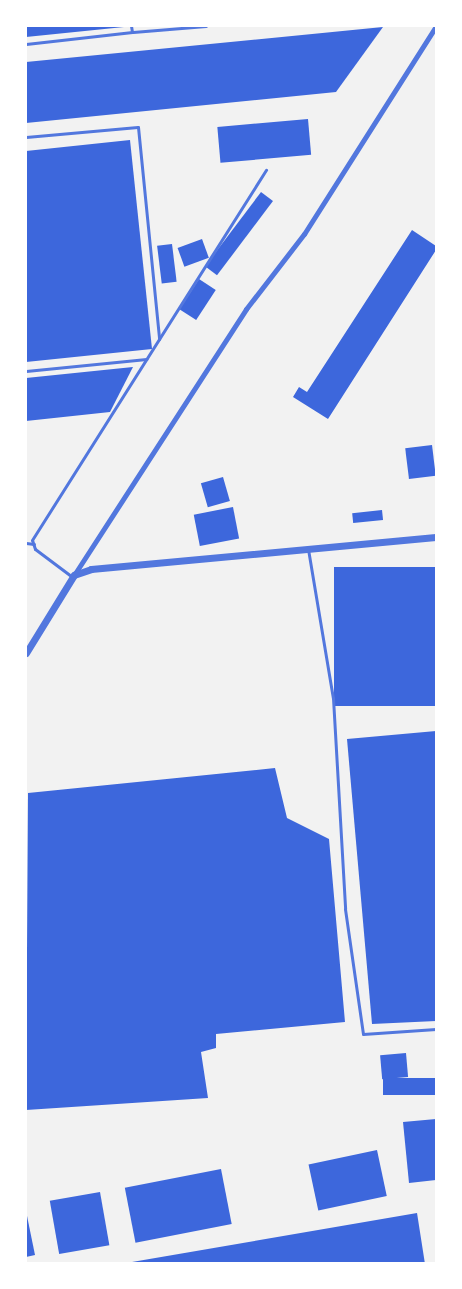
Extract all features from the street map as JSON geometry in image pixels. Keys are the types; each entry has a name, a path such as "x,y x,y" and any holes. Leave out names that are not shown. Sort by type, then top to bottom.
{"street":[{"path":"26,653 73,576 246,309 310,224 436,26"},
{"path":"73,576 91,569 436,537"}],"lane":[{"path":"131,26 132,32"},
{"path":"26,44 206,26"},
{"path":"26,137 138,127 159,340"},
{"path":"34,544 32,540 266,170"},
{"path":"26,371 147,359"},
{"path":"26,543 34,544 73,576"},
{"path":"308,549 333,698 345,909 363,1034 436,1029"}],"building":[{"path":"26,26 124,26 124,27 26,37"},
{"path":"383,27 336,92 26,123 26,62"},
{"path":"308,119 311,155 220,163 217,127"},
{"path":"130,140 152,349 26,362 26,151"},
{"path":"261,192 273,201 217,275 205,266"},
{"path":"412,230 436,246 436,250 328,419 293,397 299,387 307,392"},
{"path":"202,239 209,258 184,267 178,248"},
{"path":"172,244 177,282 162,284 157,246"},
{"path":"199,279 216,290 196,320 179,309"},
{"path":"133,367 110,412 26,421 26,378"},
{"path":"432,445 436,476 409,479 405,448"},
{"path":"223,477 230,501 208,507 201,483"},
{"path":"233,507 239,538 200,546 194,515"},
{"path":"382,510 383,520 353,523 352,513"},
{"path":"334,567 436,567 436,706 334,706"},
{"path":"436,731 436,1021 372,1024 347,739"},
{"path":"275,768 287,818 329,839 345,1022 216,1034 216,1048 201,1052 208,1098 26,1110 28,793"},
{"path":"406,1053 408,1077 382,1079 380,1055"},
{"path":"383,1078 436,1078 436,1095 383,1095"},
{"path":"436,1119 436,1180 409,1183 403,1122"},
{"path":"377,1150 387,1196 318,1211 309,1165"},
{"path":"221,1169 232,1224 135,1243 125,1188"},
{"path":"100,1192 109,1245 59,1254 50,1201"},
{"path":"26,1211 35,1255 26,1257"},
{"path":"417,1213 425,1264 132,1264 132,1262"}]}
